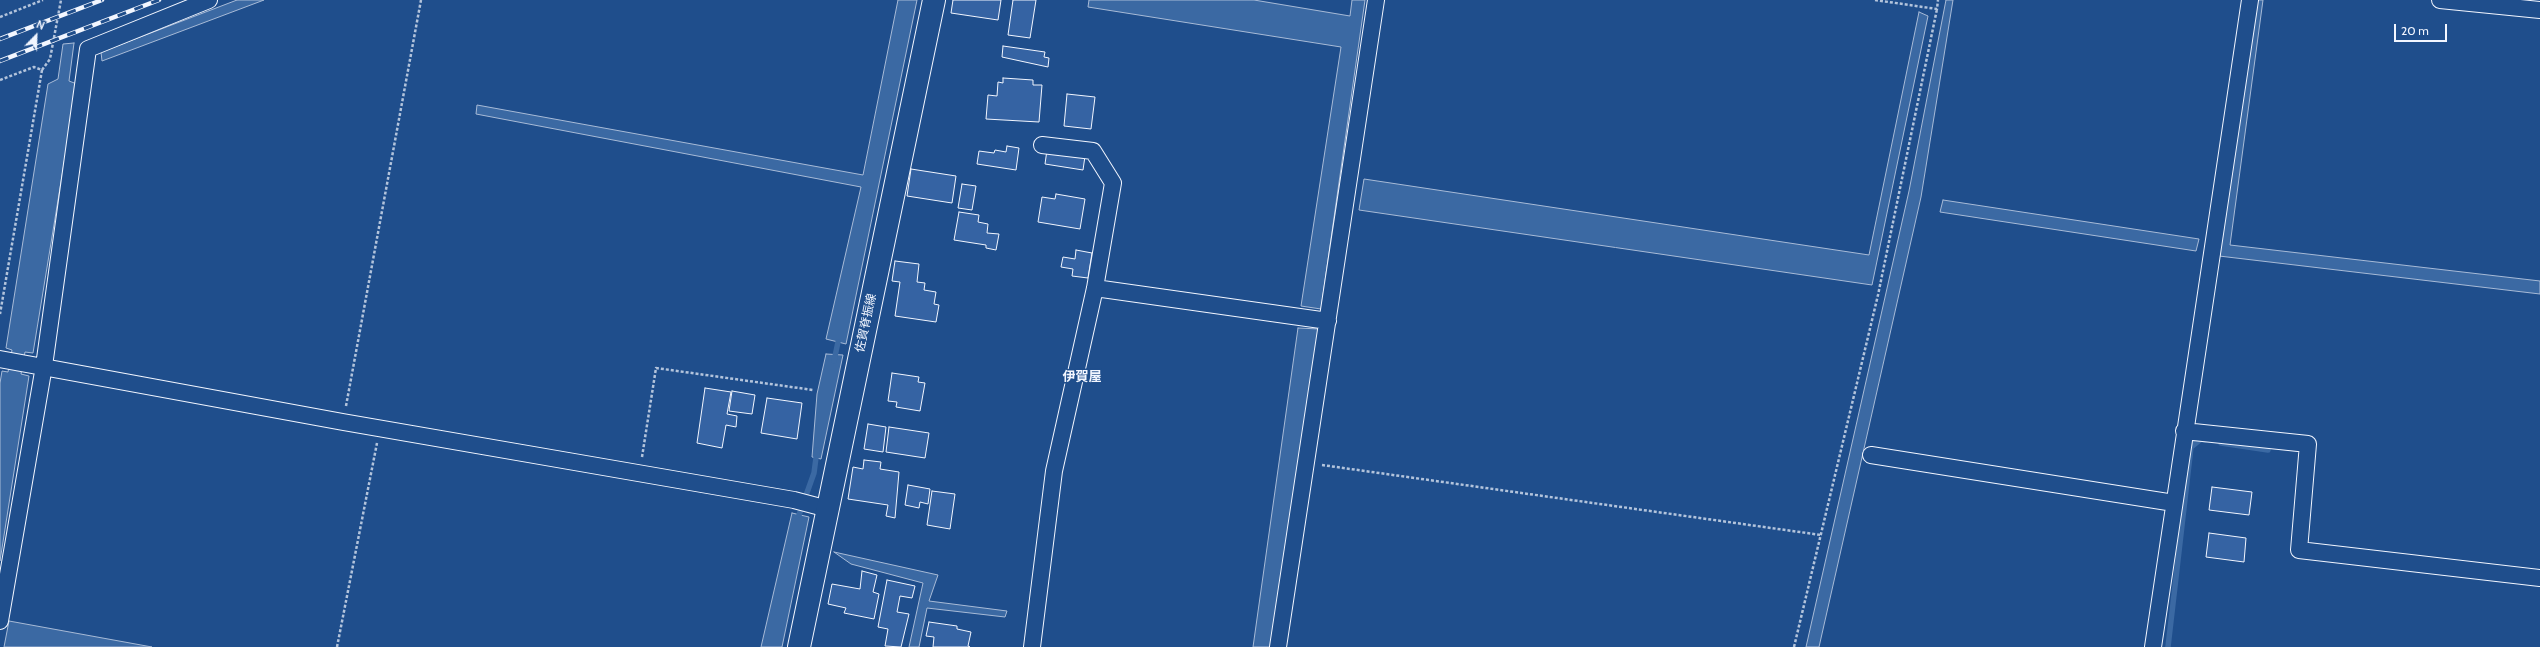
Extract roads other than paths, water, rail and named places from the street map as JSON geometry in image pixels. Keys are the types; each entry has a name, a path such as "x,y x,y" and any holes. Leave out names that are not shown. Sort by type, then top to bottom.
{"main road":[{"name":"佐賀脊振線","path":"800,647 822,507 934,0"}],"street":[{"path":"0,621 37,365 88,49 209,0"},
{"path":"1278,647 1376,0"},
{"path":"2154,647 2184,431 2250,0"},
{"path":"2440,0 2540,10"},
{"path":"1032,647 1054,471 1095,288 1113,183 1093,150 1042,145"},
{"path":"1095,288 1328,321"},
{"path":"3,360 343,422 794,500 822,507"},
{"path":"2184,431 2308,444 2299,550 2540,578"},
{"path":"1871,455 2174,503"}],"water":[{"path":"237,0 264,0 102,61 101,52"},
{"path":"898,0 917,0 846,344 826,339 861,187 476,114 477,105 863,175"},
{"path":"1089,0 1254,0 1350,16 1352,0 1365,0 1321,309 1301,306 1341,47 1088,7"},
{"path":"1946,0 1953,0 1921,197 1819,647 1806,647 1909,191"},
{"path":"2256,0 2263,0 2230,245 2540,281 2540,294 2219,256"},
{"path":"1919,12 1928,16 1872,285 1359,210 1364,179 1869,255"},
{"path":"74,43 69,81 77,84 33,353 25,352 21,374 29,376 0,561 0,383 2,371 8,372 12,350 6,348 48,84 58,79 63,44"},
{"path":"1943,200 2199,239 2196,251 1940,212"},
{"path":"1298,328 1319,329 1272,647 1253,647"},
{"path":"826,354 843,355 821,459 812,457 817,394"},
{"path":"792,513 809,517 782,647 761,647"},
{"path":"834,552 938,575 929,601 1007,611 1005,617 927,608 919,647 909,647 923,583 851,564"},
{"path":"9,621 152,647 4,647"}],"waterway":[{"path":"834,361 838,342"},
{"path":"2168,647 2191,447 2201,439 2205,440"},
{"path":"2221,443 2268,450"},
{"path":"799,515 814,473 817,450"}],"railway":[{"path":"0,39 102,0"},
{"path":"0,61 159,0"}],"district":[{"name":"伊賀屋","path":"1082,377"}]}
